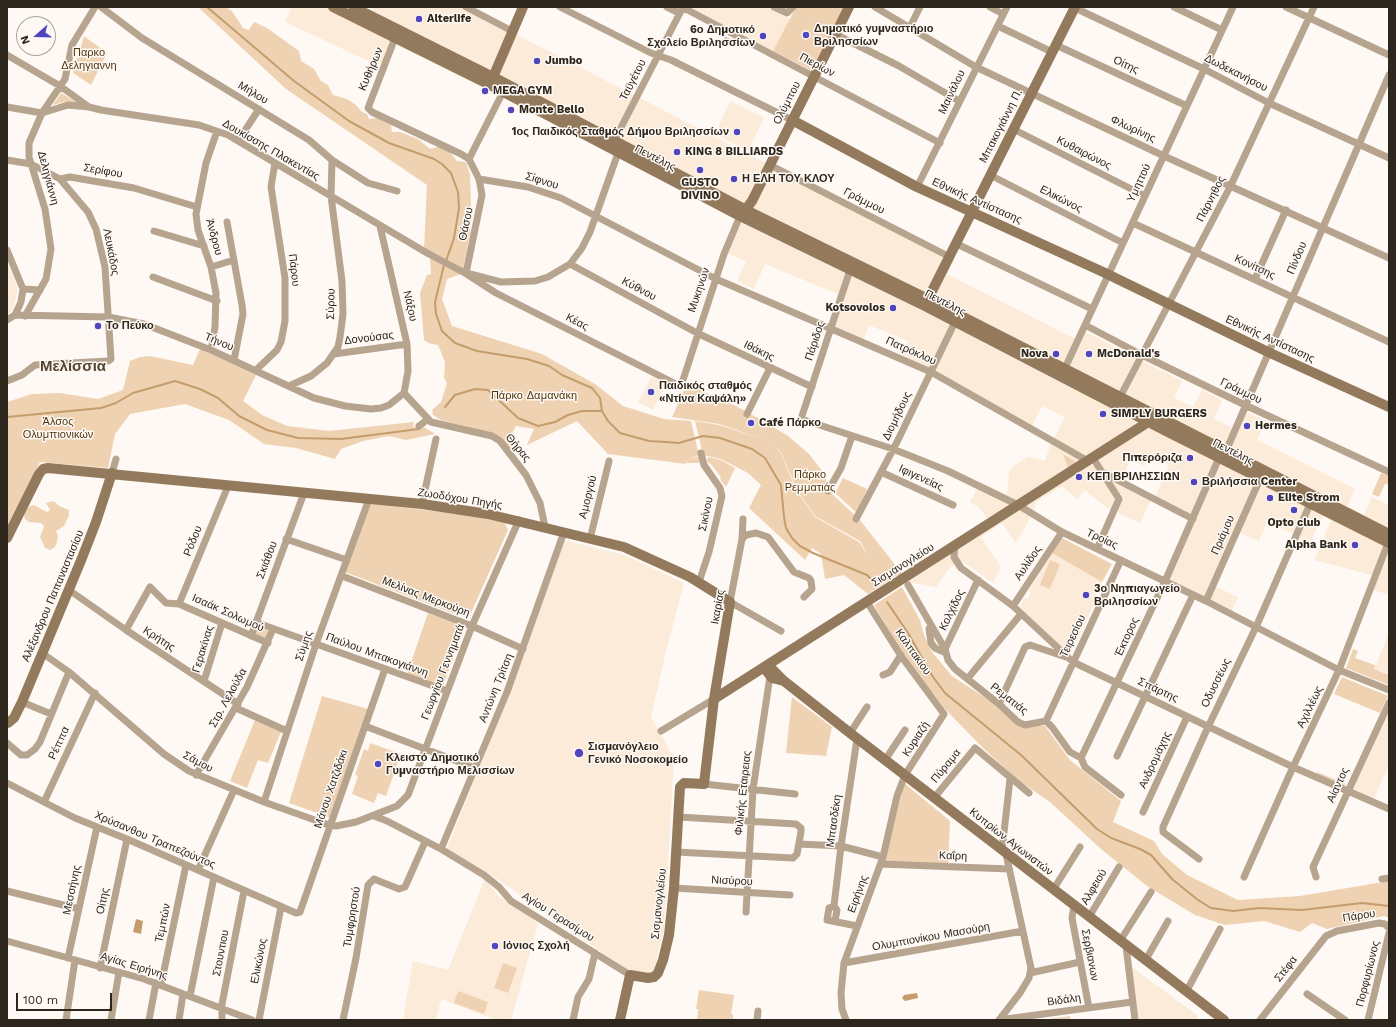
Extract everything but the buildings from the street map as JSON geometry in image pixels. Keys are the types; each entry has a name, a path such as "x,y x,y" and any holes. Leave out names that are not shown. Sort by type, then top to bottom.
{"street":[{"name":"Δεληγιάννη","path":"25,316 46,279 51,249 45,209 28,153 29,143 42,113 60,86 67,70 72,45 95,7"},
{"name":"Μήλου","path":"101,7 142,38 309,140 332,160 368,182 397,191"},
{"name":"Πεντέλης","path":"333,7 395,38 492,81"},
{"name":"Πεντέλης","path":"352,7 365,10 618,153 1065,368 1120,397 1151,418"},
{"path":"466,7 514,32"},
{"path":"492,81 514,32 523,7"},
{"path":"514,32 520,24 528,7"},
{"name":"Εθνικής Αντίστασης","path":"560,7 651,53 792,120 917,187 1109,274 1268,352 1389,407"},
{"name":"Πιερίων","path":"668,7 681,9 815,76 940,143"},
{"path":"774,7 787,13 793,7"},
{"name":"Ολύμπου","path":"743,213 770,164 849,7"},
{"name":"Φλωρίνης","path":"875,7 976,67 1031,94 1389,258"},
{"path":"910,27 920,7"},
{"path":"990,7 1003,14"},
{"name":"Μαινάλου","path":"917,187 1007,7"},
{"name":"Μπακογιάννη Π.","path":"926,301 1074,7"},
{"name":"Δωδεκανήσου","path":"1074,7 1204,69 1269,103 1389,158"},
{"path":"1174,7 1222,30"},
{"name":"Υμηττού","path":"1065,368 1233,7"},
{"path":"1286,7 1389,55"},
{"name":"Πάρνηθος","path":"1120,397 1231,185 1314,7"},
{"name":"Ταϋγέτου","path":"614,141 681,9"},
{"name":"Οίτης","path":"998,26 1054,48 1187,106"},
{"path":"835,34 899,66 959,101"},
{"name":"Κυθήρων","path":"395,38 368,108 372,112 469,159"},
{"name":"Δουκίσσης Πλακεντίας","path":"7,55 60,86 89,107 199,125 217,131 238,141 428,254 466,273"},
{"name":"Πίνδου","path":"1222,455 1389,75"},
{"path":"479,179 469,159 505,88"},
{"name":"Πεντέλης","path":"505,88 614,141 743,213 850,270 926,301 955,322 1151,418 1388,538"},
{"path":"7,106 42,113 68,105 89,107"},
{"path":"238,141 259,109"},
{"name":"Κυθαιρώνος","path":"1013,129 1145,196"},
{"name":"Άνδρου","path":"211,350 217,301 215,283 211,268 198,230 197,207 206,163 217,131"},
{"path":"466,273 500,282 535,281 548,277 570,264 582,248 597,216 618,153"},
{"name":"Σερίφου","path":"7,160 31,164 60,179 70,177 128,187 197,207"},
{"name":"Σύρου","path":"289,386 320,371 334,354 340,337 343,307 342,281 331,196 332,160"},
{"name":"Πάρου","path":"256,370 277,350 281,342 285,322 284,278 271,187 275,164"},
{"name":"Γράμμου","path":"770,164 948,256"},
{"name":"Ελικώνος","path":"990,175 1123,243"},
{"name":"Λευκάδος","path":"7,381 22,375 35,365 108,361 111,359 105,267 96,229 88,212 60,179"},
{"name":"Σίφνου","path":"479,179 528,187 561,198 716,279"},
{"name":"Θάσου","path":"466,273 482,203 479,179"},
{"path":"1255,280 1286,210"},
{"name":"Μυκηνών","path":"682,382 716,279 743,213"},
{"path":"227,222 242,296 243,314 234,360"},
{"name":"Κονίτσης","path":"1133,222 1389,342"},
{"name":"Νάξου","path":"380,226 407,344 408,371 404,393"},
{"path":"154,231 204,246"},
{"path":"955,243 1092,309"},
{"path":"7,250 23,289 21,302 15,315 7,320"},
{"path":"211,268 234,260"},
{"name":"Κύθνου","path":"570,264 697,333"},
{"name":"Πάριδος","path":"801,419 850,270"},
{"name":"Κέας","path":"466,273 496,293 676,384 682,382"},
{"path":"152,277 217,301"},
{"name":"Πατρόκλου","path":"716,279 931,372 1090,459"},
{"path":"496,293 500,282"},
{"path":"23,289 40,290"},
{"name":"Τήνου","path":"15,315 108,317 144,324 234,360 314,398 345,406 371,409 381,408 389,405 404,393"},
{"name":"Διομήδους","path":"856,519 893,449 955,322"},
{"name":"Γράμμου","path":"1085,325 1142,355 1245,405 1389,472"},
{"name":"Ιθάκης","path":"697,333 812,387"},
{"name":"Δονούσας","path":"334,354 407,344"},
{"path":"747,414 770,368"},
{"name":"Θήρας","path":"404,393 428,419 436,424 452,426 492,436 500,441 526,475 540,504 545,527"},
{"name":"Σισμανογλείου","path":"661,731 714,699 773,674 782,657 867,602 906,582 955,546 1151,418"},
{"path":"419,426 428,419"},
{"name":"Τροίας","path":"801,419 893,449 948,471 1018,505 1062,532 1206,601 1340,670 1389,690"},
{"path":"828,491 841,468 852,436"},
{"path":"422,504 436,439"},
{"name":"Σικίνου","path":"699,582 709,552 722,496 716,480 704,465 701,453"},
{"name":"Πεντέλης","path":"1222,455 1260,478 1310,504 1388,538"},
{"name":"Έκτορος","path":"1081,758 1117,684 1222,455"},
{"path":"112,474 116,459"},
{"path":"1090,459 1102,472 1119,500 1097,549"},
{"name":"Αμοργού","path":"590,539 608,461"},
{"name":"Ζωοδόχου Πηγής","path":"7,538 39,474 43,469 48,468 422,504 519,520 624,547 658,561 699,582 730,602 781,631"},
{"name":"Ιφιγενείας","path":"881,472 953,505"},
{"path":"1102,472 1193,519"},
{"name":"Αλέξανδρου Παπαναστασίου","path":"7,725 14,718 22,702 69,590 96,522 112,474"},
{"name":"Πριάμου","path":"1206,601 1260,478"},
{"name":"Ρόδου","path":"179,604 228,486"},
{"name":"Σκιάθου","path":"251,636 304,493"},
{"name":"Σύμης","path":"264,802 316,644 369,499"},
{"name":"Οδυσσέως","path":"1199,859 1163,830 1208,727 1256,628 1310,504"},
{"name":"Ικαρίας","path":"704,784 714,699 742,539 743,519"},
{"name":"Γεωργίου Γεννηματά","path":"374,816 403,802 408,795 472,626 519,520"},
{"path":"1388,538 1389,522"},
{"name":"Αντώνη Τρίτση","path":"441,849 524,649 564,532"},
{"name":"Αυλίδος","path":"1013,606 1062,532"},
{"path":"742,539 746,535 756,533 768,537 793,571 809,578 812,581 812,589 804,597"},
{"name":"Αχιλλέως","path":"1244,877 1293,767 1340,670 1388,538"},
{"path":"286,539 347,560"},
{"name":"Σπάρτης","path":"955,546 954,557 957,564 1013,606 1073,662 1293,767 1389,809"},
{"name":"Τειρεσίου","path":"1046,721 1121,560"},
{"name":"Μελίνας Μερκούρη","path":"342,576 472,626 524,649"},
{"name":"Κολχίδος","path":"945,651 978,580"},
{"name":"Ρεματιάς","path":"906,582 945,651 948,660 955,669 968,678 984,694 999,704 1018,722 1025,725 1046,721"},
{"name":"Ισαάκ Σολωμού","path":"126,630 150,587 166,602 179,604 268,643"},
{"name":"Κρήτης","path":"69,590 126,630 204,681 237,706 287,731"},
{"path":"1117,756 1193,595"},
{"name":"Καλπακίου","path":"867,602 901,655 944,714"},
{"path":"968,678 1021,614"},
{"name":"Παύλου Μπακογιάννη","path":"255,622 447,691"},
{"name":"Γερακίνας","path":"204,681 222,623"},
{"name":"Στρ. Λελούδα","path":"196,775 237,706 268,643 273,629"},
{"path":"999,704 1025,647 1030,645 1066,657"},
{"name":"Σάμου","path":"42,653 95,693 164,754 196,775 264,802 330,825 353,823 374,816"},
{"path":"883,676 890,672 901,655"},
{"path":"773,674 782,657"},
{"name":"Μάνου Χατζιδάκι","path":"296,913 300,912 385,669"},
{"path":"7,743 21,755 33,751 40,742 69,672"},
{"name":"Κυπρίων Αγωνιστών","path":"773,674 1145,961 1224,1020"},
{"name":"Φιλικής Εταιρειας","path":"746,912 753,788 773,674"},
{"name":"Ρέππα","path":"44,802 95,693"},
{"path":"22,702 51,714"},
{"name":"Αίαντος","path":"1316,877 1313,867 1389,703"},
{"path":"854,736 867,707"},
{"name":"Κυριαζή","path":"905,775 944,714"},
{"name":"Ανδρομάχης","path":"1143,812 1187,716"},
{"path":"1046,721 1065,743 1070,752 1081,758 1085,767 1121,795"},
{"path":"365,726 475,768"},
{"path":"885,760 905,730"},
{"name":"Μπασδέκη","path":"834,906 829,909 827,920 835,922 837,910 834,906 854,736"},
{"name":"Πύραμα","path":"934,798 975,748 1010,779"},
{"name":"Ειρήνης","path":"846,1020 842,1009 840,993 844,963 882,861 897,796 905,775"},
{"path":"1010,779 1029,793"},
{"path":"999,1020 1020,993 1030,973 1023,931 1004,852 1010,779"},
{"name":"Σισμανογλείου","path":"630,975 650,978 658,973 669,934 674,888 680,785 684,782 704,784"},
{"name":"Χρύσανθου Τραπεζούντος","path":"7,783 97,827 296,913"},
{"path":"704,784 753,788 795,794"},
{"path":"198,870 234,790"},
{"name":"Αγίου Γερασίμου","path":"374,816 387,821 441,849 484,875 499,887 511,901 630,975"},
{"path":"676,852 793,858 797,854 801,832 798,825 678,817"},
{"name":"Μεσσήνης","path":"66,1020 79,909 97,827"},
{"name":"Οίτης","path":"100,968 127,839"},
{"name":"Τυμφρηστού","path":"343,1020 356,958 368,885 374,879 399,889 405,887 426,842"},
{"path":"800,844 841,846 882,861"},
{"path":"1053,890 1080,847"},
{"name":"Καΐρη","path":"882,861 1008,869"},
{"name":"Τεμπών","path":"149,1020 186,865"},
{"name":"Αλφειού","path":"1089,917 1119,867"},
{"path":"179,1020 214,877"},
{"name":"Νισύρου","path":"674,888 790,895"},
{"path":"7,891 79,909"},
{"name":"Στουντιου","path":"222,1020 222,1010 244,891"},
{"path":"1135,1020 1123,944 1151,892"},
{"name":"Σερβιανων","path":"1074,906 1072,918 1089,1008"},
{"name":"Ελικώνος","path":"259,1020 281,907"},
{"path":"1145,961 1168,920"},
{"path":"835,922 858,926"},
{"name":"Πάρου","path":"1331,933 1379,923 1386,924 1389,928"},
{"path":"1186,992 1220,929"},
{"name":"Ολυμπιονίκου Μασούρη","path":"844,963 1023,931"},
{"name":"Στέφα","path":"1260,1020 1324,939 1331,933"},
{"name":"Πορφυρίωνος","path":"1368,1020 1389,933"},
{"name":"Αγίας Ειρήνης","path":"7,941 158,984 222,1010 252,1020"},
{"path":"573,1020 578,997 589,979 595,953"},
{"path":"1030,973 1080,962"},
{"path":"111,1020 119,972"},
{"path":"620,1020 630,975"},
{"path":"1307,994 1345,1020"},
{"name":"Βιδάλη","path":"999,1020 1132,1002"},
{"path":"756,1020 758,1011"}],"shaded area":[{"path":"292,7 327,7 393,39 383,63 375,64 285,22"},
{"path":"374,7 463,7 954,260 947,274 1075,339 1080,329 1182,381 1174,398 1193,407 1202,390 1222,400 1214,419 1238,431 1247,412 1266,421 1257,440 1355,489 1347,506 1364,515 1372,497 1389,505 1389,595 1371,589 1375,576 1314,560 1332,519 1323,515 1306,551 1294,546 1299,536 1267,522 1259,541 1238,532 1214,586 1238,597 1231,612 1167,581 1196,518 1155,497 1169,465 1149,455 1145,466 1130,460 1120,484 1151,500 1140,523 1106,507 1085,490 1077,499 1062,486 1036,502 1034,511 1016,543 1002,523 981,537 1001,567 993,583 962,561 950,567 936,587 908,582 904,575 989,520 978,507 970,502 981,482 1007,495 1009,472 1015,465 1028,457 1045,461 1050,446 1065,417 1042,406 1032,426 933,369 902,355 908,341 869,325 864,339 828,324 838,294 765,264 754,289 737,281 746,261 726,253 749,208 371,14"},
{"name":"6ο Δημοτικό Σχολείο Βριλησσίων","path":"689,7 766,7 790,19 773,51"},
{"path":"725,37 737,41 734,47 723,43"},
{"path":"730,101 764,118 748,151 715,134"},
{"path":"7,262 17,285 17,292 13,309 7,314"},
{"path":"652,376 666,383 653,410 638,402"},
{"name":"Σισμανόγλειο Γενικό Νοσοκομείο","path":"564,540 624,555 684,583 667,647 651,717 674,758 664,928 654,970 651,974 632,973 493,876 447,849 525,653"},
{"path":"1052,553 1102,582 1094,597 1096,600 1076,642 1062,649 1020,607 1025,597 1028,599 1031,593 1029,591"},
{"path":"1389,633 1389,674 1374,669"},
{"path":"1389,696 1389,765 1373,800 1346,789"},
{"name":"Ιόνιος Σχολή","path":"485,879 499,897 525,912 538,924 511,1020 496,1020 441,999 436,1020 403,1020 413,961 448,970"},
{"path":"136,919 143,921 141,934 133,932"},
{"path":"1133,968 1197,1015 1197,1020 1139,1020 1130,971"},
{"path":"917,993 918,998 905,1001 902,998 904,995"}],"green space":[{"path":"198,7 225,7 232,11 243,28 249,30 254,22 267,28 299,51 301,61 314,69 321,81 328,85 333,95 347,99 356,105 362,112 367,114 369,119 377,118 391,125 392,132 400,132 418,139 430,149 442,146 448,150 457,161 466,162 470,175 471,203 470,233 463,270 424,250 427,185 286,89"},
{"name":"Δημοτικό γυμναστήριο Βριλησσίων","path":"796,7 844,7 812,71 773,51"},
{"name":"Παρκο Δεληγιαννη","path":"84,36 107,53 91,85 73,73"},
{"path":"61,93 78,103 64,102 53,105"},
{"name":"Πάρκο Δαμανάκη","path":"430,258 461,274 447,279 442,299 452,326 542,354 595,384 623,406 664,419 691,421 699,455 688,460 699,456 700,463 687,463 687,460 686,464 608,454 577,421 527,445 534,429 516,426 511,435 514,442 512,447 516,450 514,454 501,439 493,434 441,420 433,415 432,410 441,402 447,383 444,378 445,362 438,345 428,343 424,340 420,293 427,275 431,274"},
{"name":"Άλσος Ολυμπιονικών","path":"200,349 256,375 243,401 262,415 287,426 329,431 414,422 413,427 424,427 435,434 406,440 389,436 363,441 341,449 335,459 296,448 264,444 229,420 185,404 130,414 115,434 108,468 40,462 7,526 7,402 32,394 60,393 98,399 123,390 130,361 140,357 150,356 193,365"},
{"name":"Πάρκο Ρεμματιάς","path":"687,384 736,406 788,436 809,454 823,472 832,494 860,520 903,575 895,576 868,594 844,575 825,579 821,554 812,548 805,560 749,508 761,485 748,473 721,459 703,455 695,421 719,425 769,441 719,424 672,417","holes":["773,445 781,452 797,490 815,516 860,541 868,556 859,542 815,517 796,490 781,453"]},
{"path":"1063,454 1076,462 1068,467"},
{"path":"708,457 721,460 735,468 726,487 720,479 721,477 707,461"},
{"path":"1381,473 1389,476 1389,484 1385,484 1379,497 1372,494"},
{"path":"843,478 867,489 857,513 835,493"},
{"path":"54,501 59,506 69,510 69,515 64,526 56,531 58,536 57,542 55,547 50,550 45,548 40,537 44,526 41,523 29,522 25,519 24,515 28,507 34,505 47,512 50,510 46,503"},
{"path":"373,504 503,519 508,530 471,613 467,615 452,613 345,572 369,506"},
{"path":"1062,538 1112,564 1102,582 1052,553"},
{"path":"1050,560 1060,564 1050,589 1040,585"},
{"path":"902,587 920,620 924,635 932,652 952,676 998,706 1018,726 1045,726 1070,760 1121,801 1113,822 1154,841 1162,854 1187,875 1238,900 1300,896 1389,881 1389,918 1384,916 1327,929 1312,923 1300,932 1264,921 1225,925 1195,915 1147,886 1101,849 1050,802 1018,780 982,747 946,710 903,655 874,605"},
{"path":"428,613 465,626 443,686 407,674"},
{"path":"257,627 270,632 267,639 254,633"},
{"path":"1353,649 1358,651 1355,658 1375,665 1374,669 1389,675 1389,685 1346,668"},
{"path":"1342,677 1388,696 1380,713 1334,694"},
{"path":"322,696 368,709 331,818 289,803"},
{"path":"792,697 832,727 826,756 786,753"},
{"path":"255,720 281,732 268,763 258,760 247,788 230,781"},
{"name":"Κλειστό Δημοτικό Γυμναστήριο Μελισσίων","path":"370,743 401,754 386,796 378,793 374,803 352,794 358,776 355,775 364,749 368,751"},
{"path":"1317,772 1346,784 1342,786 1316,774"},
{"path":"904,783 950,821 948,864 883,865"},
{"path":"503,963 517,968 508,993 494,988"},
{"path":"699,990 734,995 731,1014 733,1014 733,1020 697,1020 698,1009 696,1009"},
{"path":"458,991 488,1002 484,1014 454,1003"},
{"path":"1070,1016 1070,1020 1049,1020 1049,1019"}],"waterway":[{"path":"207,7 294,81 349,121 389,143 434,159 442,164 451,173 458,192 459,208 454,238 446,261"},
{"path":"444,265 435,302 436,314 442,331 455,343 477,351 527,359 549,366 562,375 592,388 600,398 602,411 608,421 620,433 649,441 679,443 703,436 720,438 752,449 765,458 781,485 786,528 792,538 800,546 813,553 867,575 877,585"},
{"path":"7,417 101,408 116,403 133,393 175,381 200,389 218,398 239,416 267,430 298,438 341,439 419,429"},
{"path":"445,407 455,395 475,389 488,390 518,418 538,426 555,422 568,415 582,411 602,411"},
{"path":"887,602 908,633 933,677 945,693 1021,755 1097,829 1111,838 1140,849 1151,855 1172,879 1198,900 1211,908 1233,911 1259,908 1302,910 1362,903 1389,906"}],"place":[{"name":"Alterlife","path":"419,19"},
{"name":"Δημοτικό γυμναστήριο Βριλησσίων","path":"806,35"},
{"name":"6ο Δημοτικό Σχολείο Βριλησσίων","path":"763,36"},
{"name":"Jumbo","path":"537,61"},
{"name":"ΜEGA GYM","path":"485,91"},
{"name":"Monte Bello","path":"511,110"},
{"name":"1ος Παιδικός Σταθμός Δήμου Βριλησσίων","path":"737,132"},
{"name":"KING 8 BILLIARDS","path":"677,152"},
{"name":"GUSTO DIVINO","path":"700,170"},
{"name":"Η ΕΛΗ ΤΟΥ ΚΛΟΥ","path":"734,179"},
{"name":"Kotsovolos","path":"893,308"},
{"name":"Το Πεύκο","path":"98,326"},
{"name":"Nova","path":"1056,354"},
{"name":"McDonald's","path":"1089,354"},
{"name":"Παιδικός σταθμός «Ντίνα Καψάλη»","path":"651,392"},
{"name":"SIMPLY BURGERS","path":"1103,414"},
{"name":"Café Πάρκο","path":"751,423"},
{"name":"Hermes","path":"1247,426"},
{"name":"Πιπερόριζα","path":"1190,458"},
{"name":"ΚΕΠ ΒΡΙΛΗΣΣΙΩΝ","path":"1079,477"},
{"name":"Βριλήσσια Center","path":"1194,482"},
{"name":"Elite Strom","path":"1270,498"},
{"name":"Opto club","path":"1294,510"},
{"name":"Alpha Bank","path":"1355,545"},
{"name":"3ο Νηπιαγωγείο Βριλησσίων","path":"1086,595"},
{"name":"Σισμανόγλειο Γενικό Νοσοκομείο","path":"579,753"},
{"name":"Κλειστό Δημοτικό Γυμναστήριο Μελισσίων","path":"378,764"},
{"name":"Ιόνιος Σχολή","path":"495,946"}],"district":[{"name":"Μελίσσια","path":"73,367"}]}
